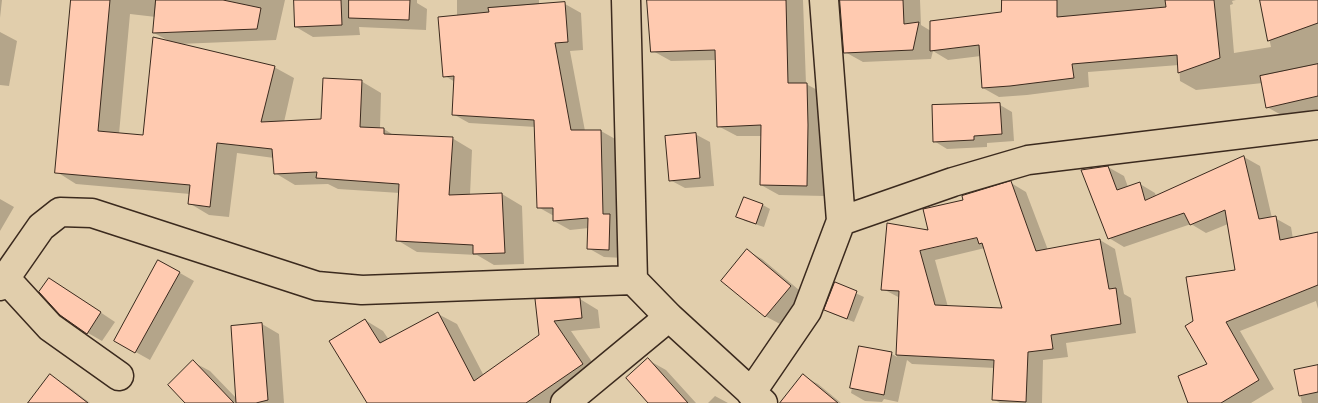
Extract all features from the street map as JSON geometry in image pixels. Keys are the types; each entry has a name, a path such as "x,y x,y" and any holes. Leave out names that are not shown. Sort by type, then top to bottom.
{"street":[{"path":"626,0 633,280 669,317 757,398 807,310 841,221 824,0"},
{"path":"841,221 953,182 1028,160 1318,125"},
{"path":"118,376 50,327 3,282 41,227 60,212 92,213 317,286 362,290 633,280"},
{"path":"565,403 669,317"}],"building":[{"path":"71,0 110,0 98,131 143,135 153,37 275,66 261,122 321,119 323,78 362,80 360,127 384,128 384,134 453,137 449,195 502,193 505,253 473,254 473,245 396,241 399,184 316,178 317,172 274,174 272,149 217,143 210,207 188,204 190,185 55,173"},
{"path":"156,0 223,0 261,8 257,29 153,33"},
{"path":"294,0 341,0 342,25 295,27"},
{"path":"349,0 410,0 409,20 349,18"},
{"path":"647,0 786,0 788,83 807,83 807,186 760,185 761,125 717,127 715,50 651,52"},
{"path":"840,0 903,0 904,24 919,22 913,50 844,53"},
{"path":"1002,0 1057,0 1057,17 1166,7 1165,0 1214,0 1220,58 1178,73 1177,55 1072,64 1074,78 982,88 979,45 930,51 930,21 1001,12"},
{"path":"1260,0 1318,0 1318,23 1268,41"},
{"path":"565,2 568,42 555,43 571,130 601,130 603,214 610,214 609,250 587,249 588,218 553,221 553,208 537,208 534,120 452,115 454,76 443,77 438,17 489,12 488,8"},
{"path":"1318,64 1318,96 1266,108 1260,76"},
{"path":"1000,103 1002,134 974,136 974,140 933,142 932,105"},
{"path":"696,133 700,178 669,181 665,136"},
{"path":"1244,156 1259,219 1276,216 1280,240 1318,232 1318,285 1226,322 1259,380 1221,403 1188,403 1178,376 1207,364 1185,326 1193,321 1186,277 1235,270 1225,210 1190,225 1184,213 1108,239 1081,170 1108,166 1117,190 1140,182 1145,200"},
{"path":"1011,181 1036,251 1100,239 1109,289 1116,288 1121,324 1051,335 1053,349 1028,352 1026,402 992,400 994,360 896,355 899,291 881,290 887,223 928,230 923,209 963,200 962,196","holes":["977,238 979,244 982,243 1002,308 935,305 920,251"]},
{"path":"744,197 763,204 756,224 736,217"},
{"path":"747,249 791,286 765,317 721,281"},
{"path":"158,260 180,272 135,353 114,341"},
{"path":"49,278 101,312 87,334 60,315 39,292"},
{"path":"835,282 857,291 847,319 824,310"},
{"path":"580,298 582,318 554,321 583,364 526,403 367,403 329,341 365,319 380,343 438,312 474,381 539,335 535,299"},
{"path":"262,323 268,400 256,403 236,403 231,326"},
{"path":"859,346 892,352 884,395 850,388"},
{"path":"648,358 688,403 648,403 626,378"},
{"path":"193,360 234,403 185,403 168,385"},
{"path":"1318,365 1318,392 1299,396 1294,370"},
{"path":"50,374 88,403 28,403"},
{"path":"803,374 838,403 780,403"}]}
